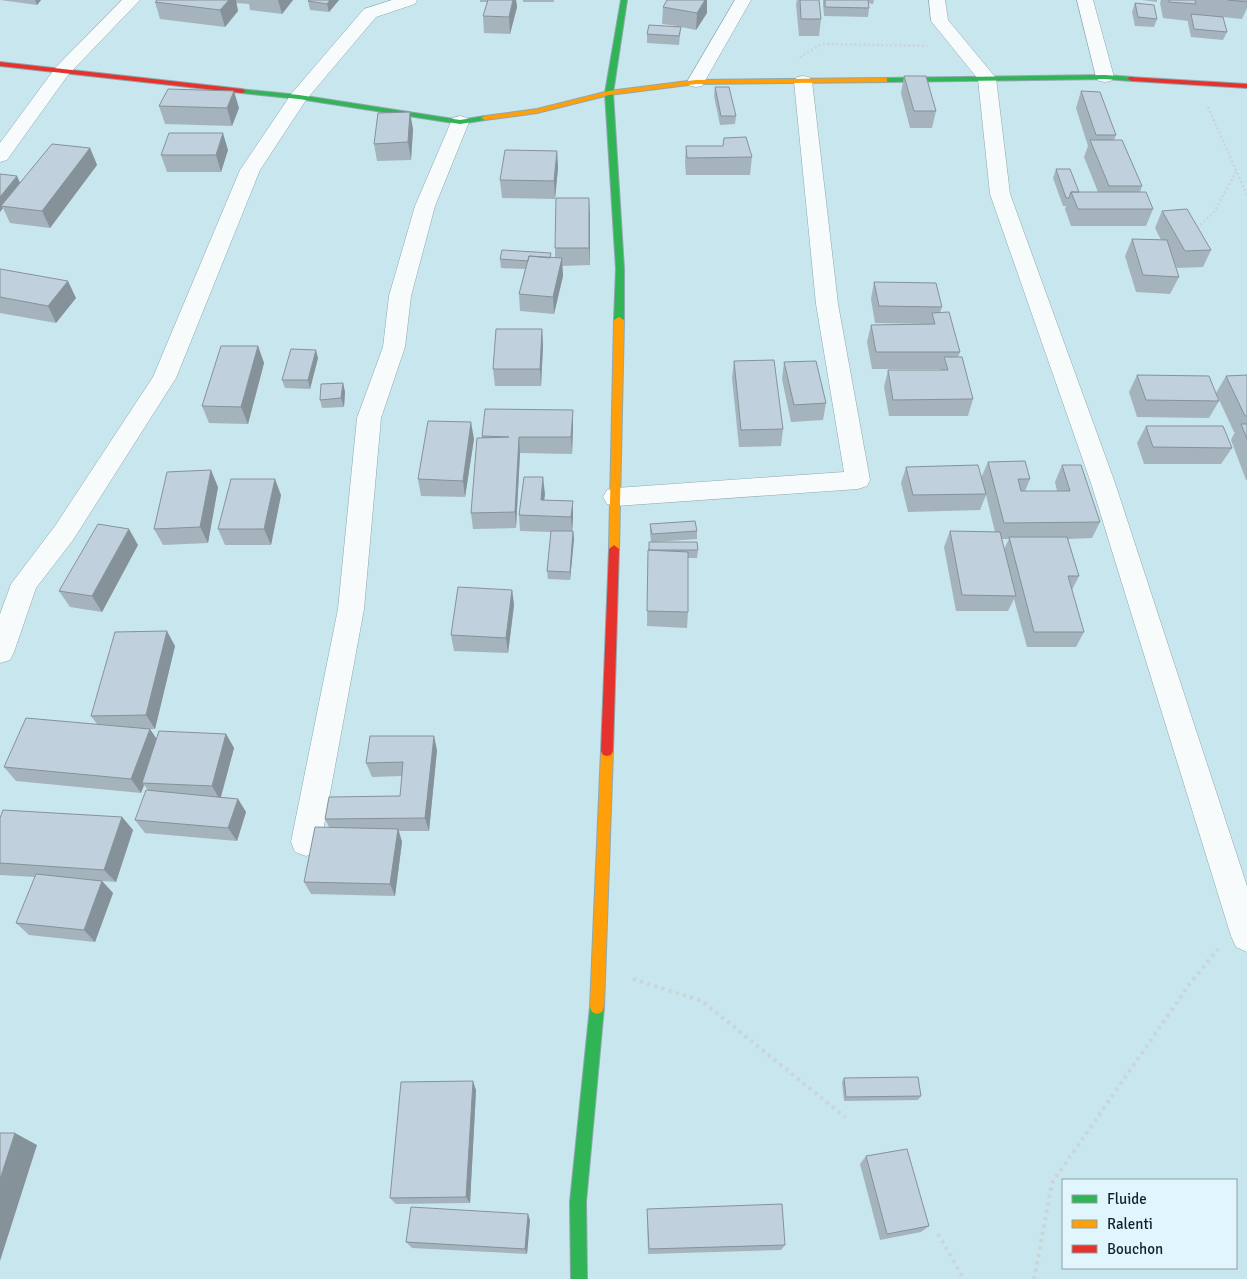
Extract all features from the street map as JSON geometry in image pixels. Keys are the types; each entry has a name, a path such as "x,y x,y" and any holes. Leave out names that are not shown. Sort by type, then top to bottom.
{"street":[{"path":"0,156 62,71 132,0"},
{"path":"0,652 12,586 64,533 164,378 250,170 300,97 370,13 409,0"},
{"path":"579,1279 578,1202 599,969 616,497 620,269 609,93 624,0"},
{"path":"696,82 743,0"},
{"path":"937,0 940,22 986,78 1000,194 1103,483 1245,929"},
{"path":"1084,0 1105,77"},
{"path":"0,64 300,97 460,122 537,111 609,93 696,82 1105,77 1247,86"},
{"path":"616,497 858,480 827,304 803,81"},
{"path":"306,842 351,609 369,418 394,347 400,296 425,206 460,122"}],"path":[{"path":"803,81 801,56 822,44 933,46"},
{"path":"1196,82 1247,195"},
{"path":"1197,228 1214,212 1237,172"},
{"path":"1034,1279 1052,1183 1189,985 1230,934 1245,929"},
{"path":"599,969 702,1000 845,1117"},
{"path":"938,1234 964,1279"}],"building":[{"path":"157,0 229,0 220,10 155,2"},
{"path":"309,0 330,0 327,4"},
{"path":"488,0 513,0 509,17 483,16"},
{"path":"667,0 705,0 697,13 663,7"},
{"path":"800,0 819,0 821,19 801,19"},
{"path":"825,0 868,0 869,8 825,7"},
{"path":"1169,0 1195,0 1196,4 1169,2"},
{"path":"1228,0 1247,0 1247,2"},
{"path":"1135,3 1154,5 1157,19 1138,17"},
{"path":"1191,14 1223,17 1227,32 1194,29"},
{"path":"649,25 681,27 679,36 647,34"},
{"path":"904,76 926,76 936,111 914,111"},
{"path":"715,87 729,87 736,116 721,116"},
{"path":"168,89 234,91 227,108 159,106"},
{"path":"1081,91 1100,92 1116,135 1096,135"},
{"path":"410,112 408,142 374,144 378,113"},
{"path":"169,133 223,133 216,155 161,155"},
{"path":"746,137 752,157 687,158 686,146 723,146 724,138"},
{"path":"1090,140 1122,140 1142,186 1109,186"},
{"path":"52,144 90,148 42,211 1,206"},
{"path":"505,150 557,151 554,181 500,180"},
{"path":"1056,169 1070,169 1079,192 1071,192 1069,198 1066,198"},
{"path":"0,174 17,176 0,197"},
{"path":"1071,192 1146,192 1153,209 1078,209"},
{"path":"556,198 589,198 589,248 555,248"},
{"path":"1187,209 1211,250 1185,251 1162,211"},
{"path":"1132,239 1167,240 1179,277 1143,275"},
{"path":"502,250 551,253 550,258 529,256 528,261 500,259"},
{"path":"529,256 562,258 553,297 519,294"},
{"path":"0,269 68,281 48,306 0,297"},
{"path":"874,282 936,283 942,307 879,306"},
{"path":"949,312 960,352 876,352 871,325 935,324 932,313"},
{"path":"496,329 542,329 540,369 493,369"},
{"path":"221,346 258,346 241,407 202,406"},
{"path":"291,349 316,350 308,380 282,380"},
{"path":"944,357 962,357 973,399 893,400 888,370 948,370"},
{"path":"774,360 783,429 741,430 734,361"},
{"path":"816,361 826,403 794,405 784,362"},
{"path":"1137,375 1209,376 1219,401 1146,400"},
{"path":"1247,375 1247,416 1245,416 1226,376"},
{"path":"343,383 341,398 320,400 321,384"},
{"path":"485,409 573,410 571,437 519,437 515,512 471,513 477,438 509,437 482,436"},
{"path":"428,421 471,422 463,481 418,479"},
{"path":"1241,424 1247,424 1247,439"},
{"path":"1146,426 1223,426 1232,448 1153,447"},
{"path":"1025,461 1030,479 1018,479 1021,491 1070,491 1062,465 1081,465 1100,522 1004,523 988,462"},
{"path":"978,465 986,494 913,495 906,467"},
{"path":"211,470 200,527 154,529 167,472"},
{"path":"524,477 543,477 541,500 573,501 571,517 519,515"},
{"path":"231,479 275,479 264,529 218,529"},
{"path":"695,521 697,531 652,534 650,524"},
{"path":"98,524 129,529 92,596 59,591"},
{"path":"551,531 573,531 570,572 547,571"},
{"path":"950,531 1000,532 1016,596 962,595"},
{"path":"1009,537 1067,537 1079,576 1068,576 1084,632 1034,632"},
{"path":"649,542 697,542 698,550 649,550"},
{"path":"648,550 688,552 688,612 647,611"},
{"path":"458,587 512,590 506,638 451,635"},
{"path":"167,631 146,715 91,716 115,632"},
{"path":"26,718 150,729 131,779 4,767"},
{"path":"159,731 226,734 212,786 142,783"},
{"path":"370,736 434,736 425,818 325,819 329,797 400,796 403,762 366,763"},
{"path":"146,790 238,799 228,828 135,820"},
{"path":"3,810 122,817 104,870 0,863 0,818"},
{"path":"315,827 398,829 390,884 304,882"},
{"path":"36,874 102,881 84,930 16,923"},
{"path":"918,1077 921,1096 846,1097 844,1078"},
{"path":"473,1081 466,1197 390,1198 401,1082"},
{"path":"0,1133 15,1133 0,1179"},
{"path":"907,1149 929,1226 887,1234 866,1156"},
{"path":"782,1204 785,1245 649,1249 647,1209"},
{"path":"411,1207 528,1214 525,1249 406,1242"}],"traffic: fast":[{"path":"619,320 620,269 609,93 624,0"},
{"path":"884,80 1105,77 1132,79"},
{"path":"242,91 299,97 460,122 485,118"},
{"path":"579,1279 578,1202 597,1007"}],"traffic: slow":[{"path":"485,118 537,111 609,93 696,82 884,80"},
{"path":"614,549 619,320"},
{"path":"597,1007 607,751"}],"traffic: jam":[{"path":"0,64 242,91"},
{"path":"1132,79 1247,86"},
{"path":"607,751 614,549"}]}
